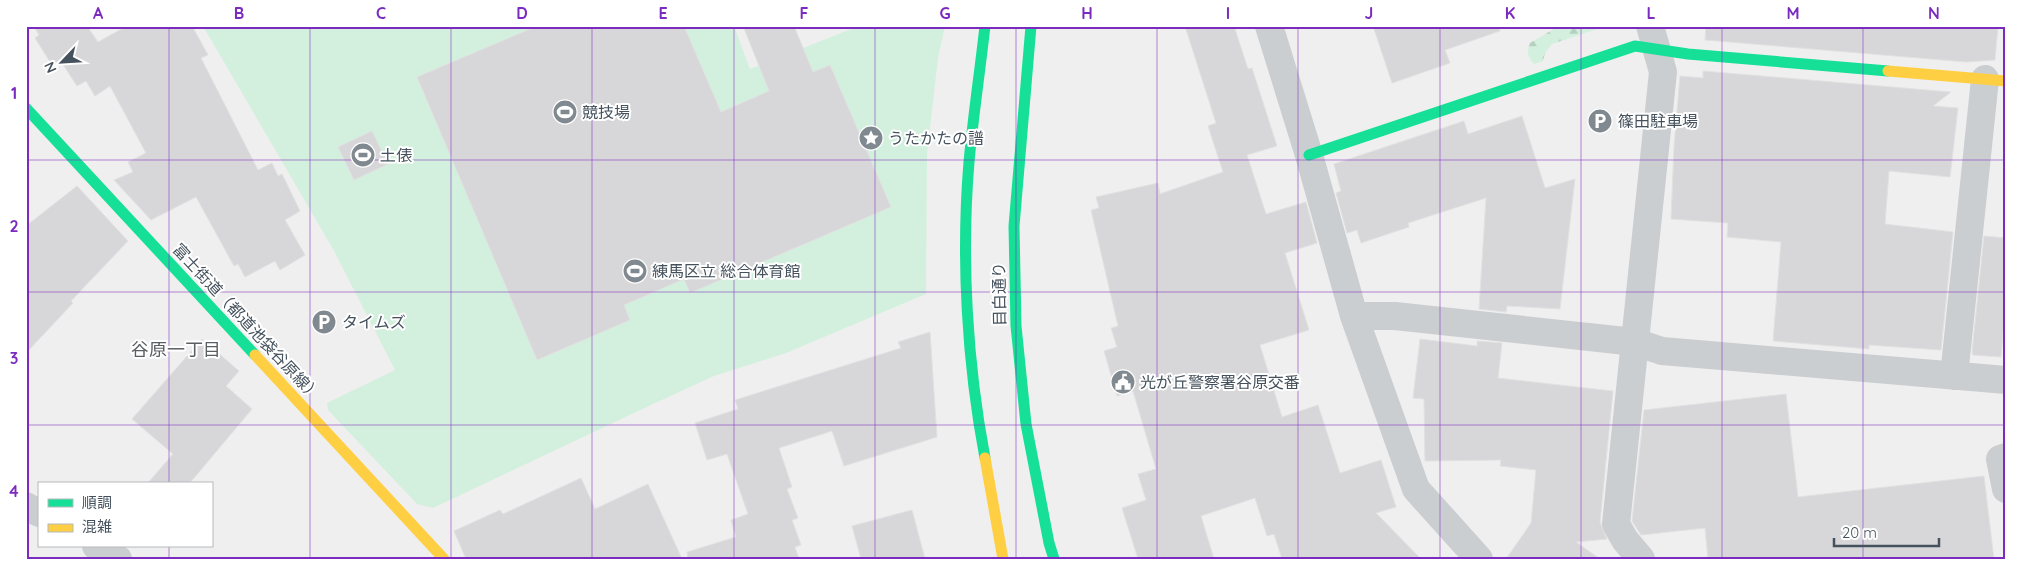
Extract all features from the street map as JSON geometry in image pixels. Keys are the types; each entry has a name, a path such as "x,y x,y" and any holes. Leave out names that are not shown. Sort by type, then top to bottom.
{"main road":[{"name":"目白通り","path":"985,26 969,162 966,254 970,345 982,444 1003,559"},
{"name":"目白通り","path":"1031,26 1014,226 1016,326 1026,424 1054,559"},
{"path":"1309,155 1635,46 1654,37 1688,54 1995,80"},
{"name":"富士街道（都道池袋谷原線）","path":"26,108 444,559"}],"street":[{"path":"1268,26 1309,155 1354,316 1416,489 1479,559"},
{"path":"1641,559 1625,540 1616,524 1663,72 1654,37"},
{"path":"1954,376 1995,80"},
{"path":"1354,316 1395,316 1635,342 1662,351 2006,380"},
{"path":"2006,457 2000,459 2006,489"},
{"path":"26,506 38,512"},
{"path":"99,548 118,559"}],"green space":[{"name":"練馬区立 総合体育館","path":"203,26 734,26 750,69 859,26 945,26 938,58 927,154 926,294 786,353 714,376 433,508 417,504 328,410 327,403 395,370 333,249"},
{"path":"1559,26 1606,26 1552,44 1545,53 1543,61 1534,64 1528,54 1530,43"}],"building":[{"path":"34,26 87,26 98,42 127,26 192,26 208,55 201,58 258,170 272,163 278,176 282,174 300,211 285,220 305,255 280,270 275,261 245,277 238,264 234,266 196,197 151,220 114,180 133,172 128,162 146,153 110,86 95,96 86,81 77,86 60,60 52,65 35,38 39,35"},
{"path":"537,26 684,26 721,112 769,91 743,26 794,26 813,72 830,65 891,207 690,293 684,279 624,305 630,320 537,360 417,77"},
{"path":"1185,26 1234,26 1248,69 1252,68 1277,146 1247,155 1266,214 1306,202 1317,243 1285,253 1309,330 1260,345 1282,417 1318,405 1340,473 1381,460 1396,507 1376,513 1421,559 1282,559 1274,534 1267,536 1255,498 1201,516 1214,559 1138,559 1122,508 1146,500 1138,474 1156,469 1133,391 1117,396 1104,351 1117,347 1111,328 1118,326 1091,210 1099,208 1096,197 1158,183 1160,194 1223,172 1208,126 1216,123"},
{"path":"1373,26 1499,26 1500,31 1445,50 1450,63 1392,83"},
{"path":"1706,26 1998,26 1995,60 1966,62 1705,40"},
{"path":"1703,71 1951,92 1933,106 1958,108 1950,177 1889,171 1885,224 1953,232 1941,350 1869,345 1869,349 1773,341 1781,242 1727,237 1728,223 1671,219 1674,147 1680,76 1703,78"},
{"path":"1522,116 1545,188 1575,179 1560,309 1507,306 1506,312 1479,309 1486,198 1408,223 1409,227 1361,243 1357,230 1347,233 1336,193 1341,191 1334,164 1464,121 1468,134"},
{"name":"土俵","path":"372,131 388,164 354,180 338,147"},
{"path":"77,186 128,241 71,301 73,303 26,353 26,226"},
{"path":"1984,236 2006,238 2006,296 2001,357 1973,355 1972,352"},
{"path":"930,332 937,437 844,466 832,431 779,448 792,487 787,489 798,518 792,520 801,545 795,547 799,559 688,559 687,552 736,537 731,520 748,514 727,454 707,460 695,423 738,409 735,400 901,348 898,342"},
{"path":"202,339 239,371 226,386 252,409 191,482 149,482 173,454 132,419"},
{"path":"1420,339 1477,346 1477,341 1502,343 1498,378 1613,391 1600,522 1607,539 1576,542 1600,559 1506,559 1531,523 1536,470 1500,466 1501,460 1425,461 1424,399 1413,398"},
{"path":"1786,394 1798,497 1984,476 1994,559 1708,559 1705,528 1641,535 1632,521 1644,410"},
{"path":"581,478 595,509 648,484 682,559 466,559 454,531 500,510 503,514"},
{"path":"912,510 925,559 861,559 852,526"}],"traffic: fast":[{"path":"985,26 969,162 966,273 970,348 985,458"},
{"path":"1031,26 1014,226 1016,326 1026,424 1049,543 1054,559"},
{"path":"1309,155 1635,46 1688,54 1888,71"},
{"path":"26,108 255,355"}],"traffic: slow":[{"path":"1888,71 2006,81"},
{"path":"255,355 444,559"},
{"path":"985,458 1003,559"}],"place":[{"name":"競技場","path":"565,112"},
{"name":"篠田駐車場","path":"1600,121"},
{"name":"うたかたの譜","path":"871,138"},
{"name":"土俵","path":"363,155"},
{"name":"練馬区立 総合体育館","path":"635,271"},
{"name":"タイムズ","path":"324,322"},
{"name":"光が丘警察署谷原交番","path":"1123,382"}],"district":[{"name":"谷原一丁目","path":"176,350"}]}
